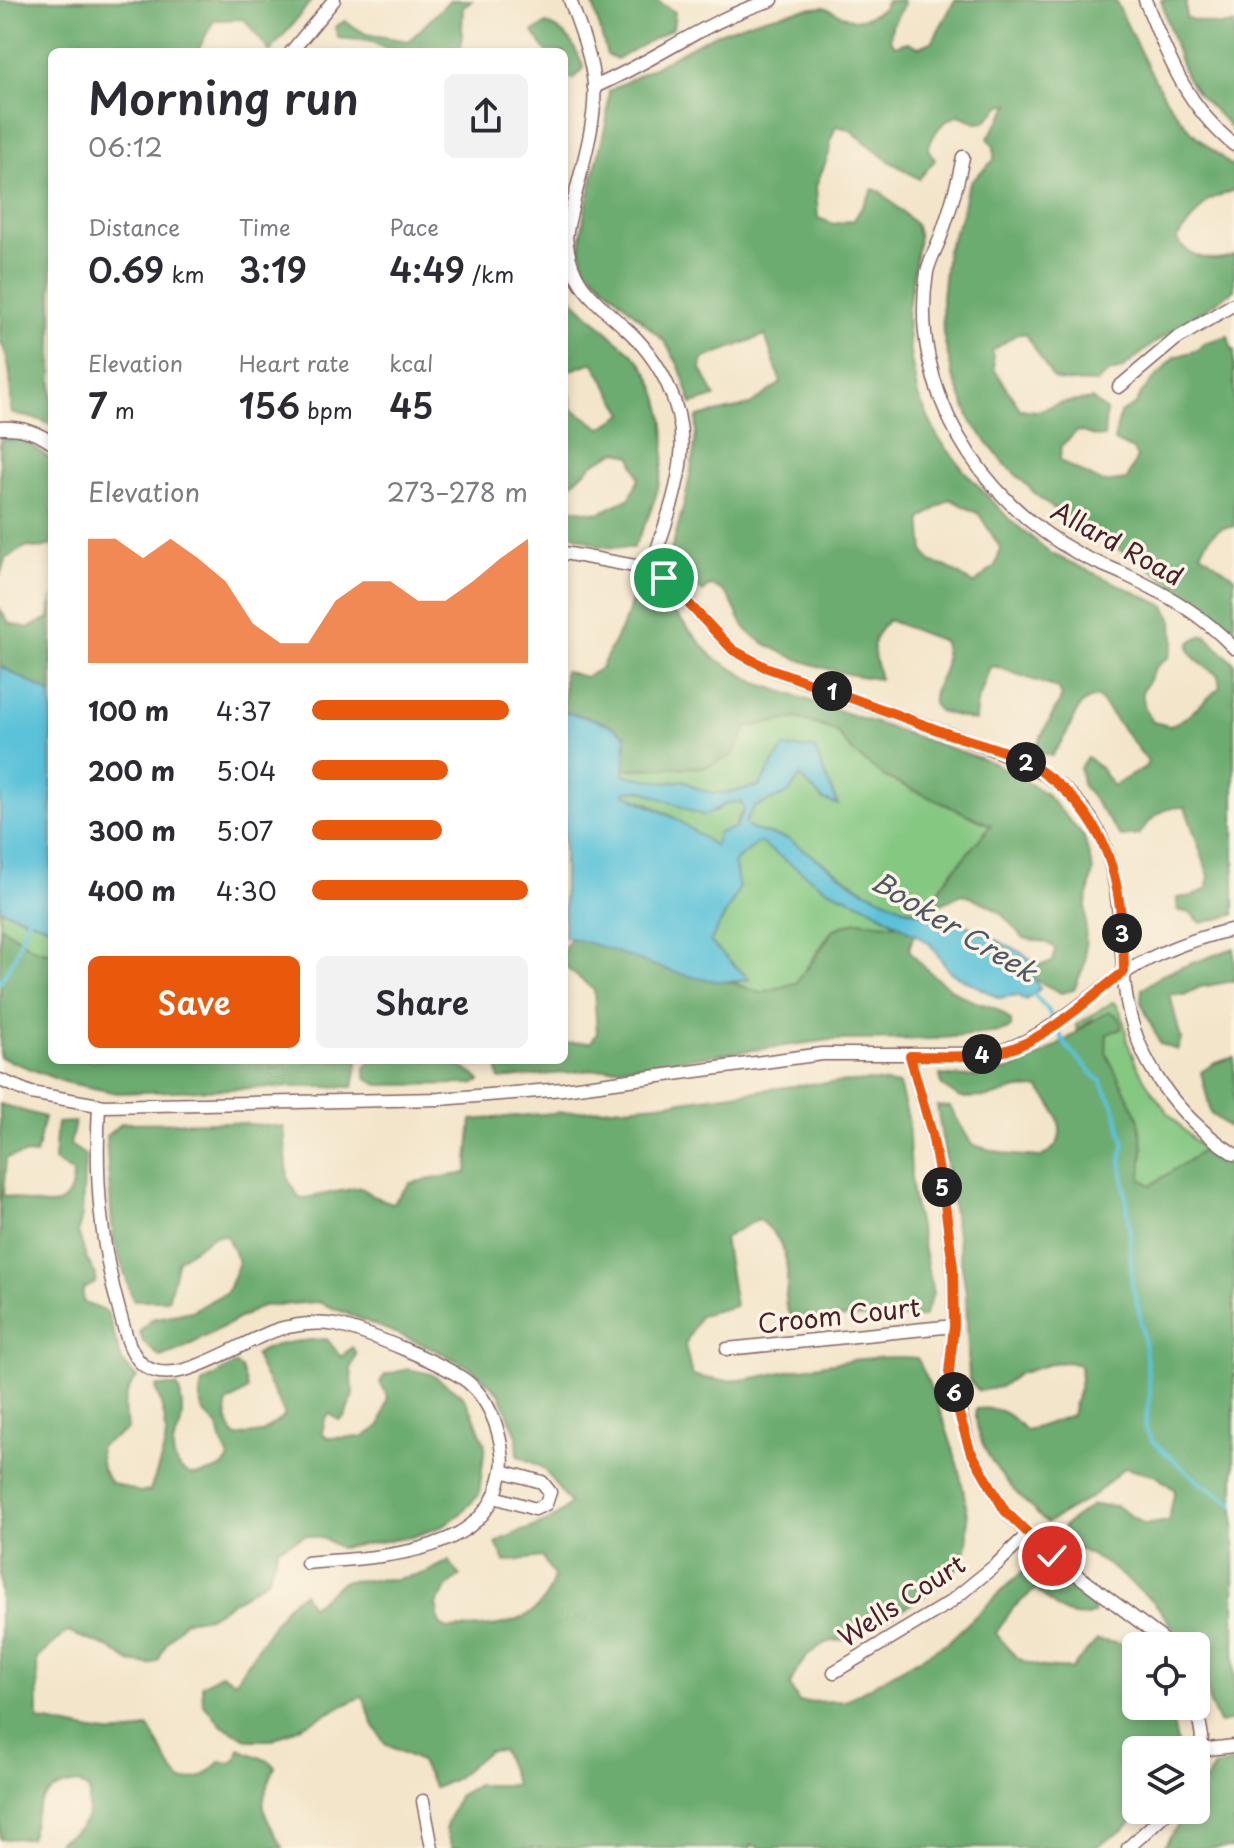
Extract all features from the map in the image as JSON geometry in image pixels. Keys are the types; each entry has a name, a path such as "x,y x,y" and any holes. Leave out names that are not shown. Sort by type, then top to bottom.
{"street":[{"path":"294,48 334,0"},
{"path":"568,224 593,113 594,87 588,52 570,0"},
{"path":"594,87 712,24 772,0"},
{"path":"1145,0 1191,101 1234,145"},
{"name":"Allard Road","path":"963,157 956,195 928,267 923,300 924,332 933,379 959,439 985,476 1040,530 1080,555 1170,597 1213,626 1234,648"},
{"path":"568,258 579,285 647,352 664,375 674,401 680,428 681,454 651,569"},
{"path":"1119,387 1176,339 1234,304"},
{"path":"0,428 15,427 34,432 48,441"},
{"path":"568,554 651,569 664,578 733,650 765,667 1027,762 1070,793 1097,828 1112,865 1121,916 1125,989 1145,1059 1183,1112 1234,1154"},
{"path":"0,1080 31,1093 99,1105 440,1099 563,1089 822,1054 990,1054 1022,1044 1038,1035 1124,972 1153,956 1184,943 1234,929"},
{"path":"910,1056 932,1134 945,1204 953,1267 954,1326 949,1372 970,1450 1005,1511 1028,1534 1052,1556 1153,1632"},
{"path":"99,1105 96,1155 99,1216 110,1278 123,1323 133,1351 144,1365 171,1374 188,1370 267,1331 334,1324 436,1364 469,1383 495,1420 504,1463 495,1497 477,1521 453,1538 419,1549 307,1563"},
{"name":"Croom Court","path":"727,1349 954,1326"},
{"path":"495,1497 535,1509 549,1499 550,1492 542,1482 502,1471"},
{"name":"Wells Court","path":"834,1672 949,1603 1028,1534"},
{"path":"1210,1749 1234,1746"},
{"path":"423,1801 432,1848"},
{"path":"1128,1848 1154,1824"}],"green space":[{"path":"0,0 312,0 273,48 267,48 244,19 214,20 199,48 48,48 48,423 11,413 9,367 0,341"},
{"path":"450,0 472,0 463,7 461,48 384,48 371,41 338,38 335,27 345,21 366,34 409,41"},
{"path":"592,0 655,0 675,12 673,28 617,59 607,55"},
{"path":"902,0 904,4 892,26 890,39 895,46 907,42 919,47 932,42 955,0 1115,0 1148,68 1179,117 1234,168 1234,190 1208,200 1176,239 1188,251 1202,258 1218,259 1234,255 1234,290 1153,344 1122,369 1108,373 1096,383 1053,378 1026,334 1017,334 992,351 994,369 1020,409 1037,411 1061,403 1092,399 1106,411 1104,437 1077,431 1061,446 1060,461 1103,483 1127,480 1137,457 1133,450 1114,441 1120,413 1136,404 1142,392 1175,357 1198,350 1203,343 1228,336 1234,349 1234,527 1223,528 1213,534 1201,553 1234,577 1234,633 1225,623 1140,561 1077,526 1040,498 1001,460 971,421 953,377 943,334 942,298 947,250 971,181 994,160 994,147 988,138 1010,104 1001,105 985,122 976,123 960,115 943,123 928,149 935,160 919,179 886,159 849,129 836,126 816,186 818,218 834,224 854,220 873,189 881,192 915,224 919,237 907,315 918,396 937,436 966,473 1009,519 1052,554 1165,606 1173,621 1174,641 1169,657 1156,667 1142,692 1145,709 1153,722 1170,726 1188,716 1220,687 1218,675 1192,655 1189,649 1195,639 1205,635 1234,663 1234,915 1201,923 1191,913 1178,911 1177,898 1207,889 1209,876 1185,807 1170,808 1158,814 1139,835 1121,837 1082,784 1080,768 1087,757 1113,786 1145,767 1148,762 1098,697 1086,701 1079,708 1052,756 1040,753 1036,746 1062,697 1059,689 994,666 990,667 976,707 975,721 939,711 933,704 933,695 944,669 943,641 888,620 874,641 880,679 830,670 764,643 745,628 724,592 709,586 703,592 672,566 669,558 688,488 697,417 750,405 781,383 765,335 702,359 701,369 715,397 692,404 679,366 665,342 585,267 580,248 584,216 607,119 609,91 713,35 752,21 824,7 853,20 866,18 883,9 887,1","holes":["950,499 979,514 1001,549 995,566 974,584 947,567 932,563 924,552 921,519"]},
{"path":"1161,0 1186,0 1186,18 1221,26 1234,24 1234,133 1188,79"},
{"path":"546,24 566,35 584,68 574,79 568,77 568,48 544,48 533,32"},
{"path":"568,294 641,363 655,389 662,411 665,434 660,481 633,548 603,547 568,533 568,470 568,384 572,408 601,428 624,414 593,362 568,371","holes":["617,451 631,456 639,478 630,498 599,513 572,509 569,486 594,463"]},
{"path":"24,439 48,458 48,546 25,547 5,559 0,576 0,440"},
{"path":"650,585 713,657 757,683 994,763 1045,793 1084,837 1093,871 1086,904 1085,963 1074,990 1061,993 1036,980 1033,976 1039,965 1053,962 1055,948 1045,942 1023,938 991,906 962,894 933,908 942,884 991,825 885,777 853,752 836,731 797,718 747,727 733,755 706,767 624,769 626,736 605,723 568,713 568,672 585,677 601,668 628,614 635,588"},
{"path":"0,609 9,623 28,628 48,618 48,692 0,666"},
{"path":"797,718 836,731 853,752 885,777 992,826 942,884 928,913 872,895 790,841 754,830 744,823 754,807 789,793 800,776 822,799 814,748 783,749 759,786 729,792 701,790 684,780 667,783 624,776 624,769 706,767 733,755 746,727"},
{"path":"641,790 694,813 714,812 727,803 742,802 744,810 735,828 715,847 661,810 625,795 625,791"},
{"path":"759,842 899,925 857,921 833,929 796,983 760,993 733,983 748,979 710,942 739,889 734,862"},
{"path":"0,909 48,927 48,952 30,947 0,927"},
{"path":"857,921 899,925 914,934 909,949 938,979 973,1001 1000,1011 1011,1021 1011,1028 1000,1032 932,1039 830,1040 615,1068 499,1079 497,1064 568,1064 568,1043 591,1042 597,1033 594,990 568,969 568,942 571,938 592,942 665,969 733,983 760,993 796,983 833,930"},
{"path":"0,927 30,947 48,952 48,1064 357,1064 353,1087 117,1093 64,1082 0,1057"},
{"path":"1234,948 1234,981 1200,987 1184,995 1170,994 1181,1040 1177,1050 1160,1044 1141,1002 1142,989 1165,973"},
{"path":"1113,1002 1123,1017 1130,1049 1144,1078 1181,1128 1204,1150 1114,1238 1092,1019 1077,1031 1076,1025"},
{"path":"1109,1012 1115,1014 1121,1023 1121,1029 1107,1034 1106,1053 1138,1116 1143,1148 1141,1179 1151,1185 1204,1150 1221,1157 1234,1169 1234,1720 1219,1723 1210,1703 1210,1632 1176,1632 1154,1602 1110,1566 1062,1539 1064,1526 1092,1505 1116,1506 1145,1525 1168,1521 1175,1490 1156,1476 1124,1468 1093,1496 1047,1523 1011,1487 990,1457 977,1425 976,1409 1004,1412 1026,1431 1072,1415 1081,1380 1080,1365 1053,1363 1018,1374 1000,1387 979,1391 969,1380 966,1292 937,1106 950,1107 972,1145 1011,1155 1041,1157 1057,1144 1060,1129 1052,1107 1038,1088 1018,1089 989,1097 960,1098 942,1086 940,1075 978,1076 1011,1069 1041,1055"},
{"path":"1234,1057 1234,1131 1211,1114 1201,1072 1215,1063"},
{"path":"368,1064 454,1064 469,1071 480,1081 474,1084 379,1085 365,1077"},
{"path":"873,1081 899,1085 908,1118 912,1194 933,1294 924,1317 805,1318 790,1315 786,1304 785,1256 773,1232 758,1219 724,1238 735,1306 700,1315 685,1345 692,1375 736,1380 860,1359 917,1358 936,1400 955,1456 967,1512 968,1536 964,1556 946,1579 915,1602 865,1630 815,1649 800,1666 790,1686 799,1702 845,1701 948,1642 1022,1572 1044,1567 1089,1600 1094,1613 1070,1615 1036,1589 1013,1608 996,1633 1012,1653 1036,1666 1071,1669 1097,1640 1122,1644 1122,1720 1172,1720 1176,1736 1122,1736 1122,1824 1129,1824 1094,1848 763,1848 752,1845 750,1848 452,1848 445,1829 458,1796 477,1785 516,1785 502,1750 488,1751 453,1780 435,1788 420,1761 385,1744 373,1724 363,1696 273,1740 249,1740 222,1726 203,1703 202,1685 221,1674 235,1681 286,1606 303,1593 311,1606 344,1581 396,1579 425,1573 449,1561 460,1576 448,1586 436,1604 440,1625 448,1629 482,1627 527,1615 539,1606 548,1593 554,1576 542,1557 505,1562 496,1543 544,1523 570,1504 542,1467 518,1456 517,1436 500,1394 472,1368 430,1347 318,1302 262,1306 180,1350 160,1357 143,1342 140,1331 152,1319 192,1311 227,1292 239,1262 226,1235 213,1236 178,1260 168,1300 133,1300 113,1238 106,1136 122,1123 227,1122 284,1127 288,1179 300,1199 361,1187 372,1196 393,1203 410,1183 467,1173 472,1120 659,1104 808,1084"},
{"path":"0,1104 44,1117 36,1155 6,1158 3,1195 50,1205 66,1198 73,1173 54,1161 57,1123 75,1122 70,1145 85,1155 82,1216 78,1231 86,1258 96,1275 95,1283 83,1289 83,1302 107,1312 122,1361 137,1378 125,1401 124,1414 128,1428 99,1448 102,1469 110,1482 139,1492 150,1491 160,1463 166,1431 157,1386 177,1386 180,1394 182,1419 173,1447 179,1467 196,1475 224,1466 229,1458 218,1427 203,1412 200,1395 202,1383 235,1364 241,1368 248,1390 226,1404 227,1420 235,1437 261,1433 285,1416 255,1355 290,1342 327,1339 341,1357 352,1347 356,1354 351,1368 353,1394 345,1417 339,1420 330,1414 325,1419 322,1433 327,1438 364,1437 380,1426 388,1397 380,1382 385,1375 408,1369 431,1374 463,1396 474,1416 485,1445 479,1495 460,1514 440,1527 412,1537 340,1548 325,1539 305,1535 278,1548 268,1579 209,1617 184,1621 167,1642 158,1661 150,1665 130,1662 110,1648 67,1632 37,1658 38,1721 107,1733 148,1727 182,1781 204,1776 220,1761 231,1763 236,1760 239,1749 269,1761 275,1767 265,1792 264,1809 283,1848 57,1848 58,1841 74,1832 87,1817 89,1791 79,1783 48,1793 39,1807 30,1838 0,1839"},
{"path":"1234,1762 1234,1848 1163,1848 1178,1824 1210,1824 1210,1773 1214,1767"}],"water":[{"path":"0,666 48,692 48,927 0,909"},
{"path":"568,713 605,723 626,736 624,775 667,783 684,780 710,792 759,786 783,748 814,748 838,805 822,799 800,776 789,793 754,807 745,823 750,829 788,839 858,887 910,911 950,917 1022,953 1039,965 1033,976 1040,989 1025,1000 1017,995 999,998 950,972 930,944 870,907 825,888 759,842 734,862 739,889 710,942 749,979 728,982 705,980 568,938","holes":["641,790 704,816 727,803 741,802 744,810 735,828 718,833 715,846 675,818 625,794 625,791"]}],"waterway":[{"path":"0,982 15,957 28,918"},
{"name":"Booker Creek","path":"1030,990 1048,1010 1066,1046 1101,1082 1115,1108 1124,1144 1121,1159 1129,1220 1132,1285 1139,1311 1150,1393 1145,1428 1152,1441 1198,1481 1234,1504"}],"route":[{"path":"664,578 733,650 765,667 1027,762 1070,793 1097,828 1105,846 1112,865 1121,916 1124,972 1067,1016 1022,1044 990,1054 910,1056 932,1134 945,1204 953,1267 954,1326 949,1372 957,1407 970,1450 1005,1511 1052,1556"}]}
